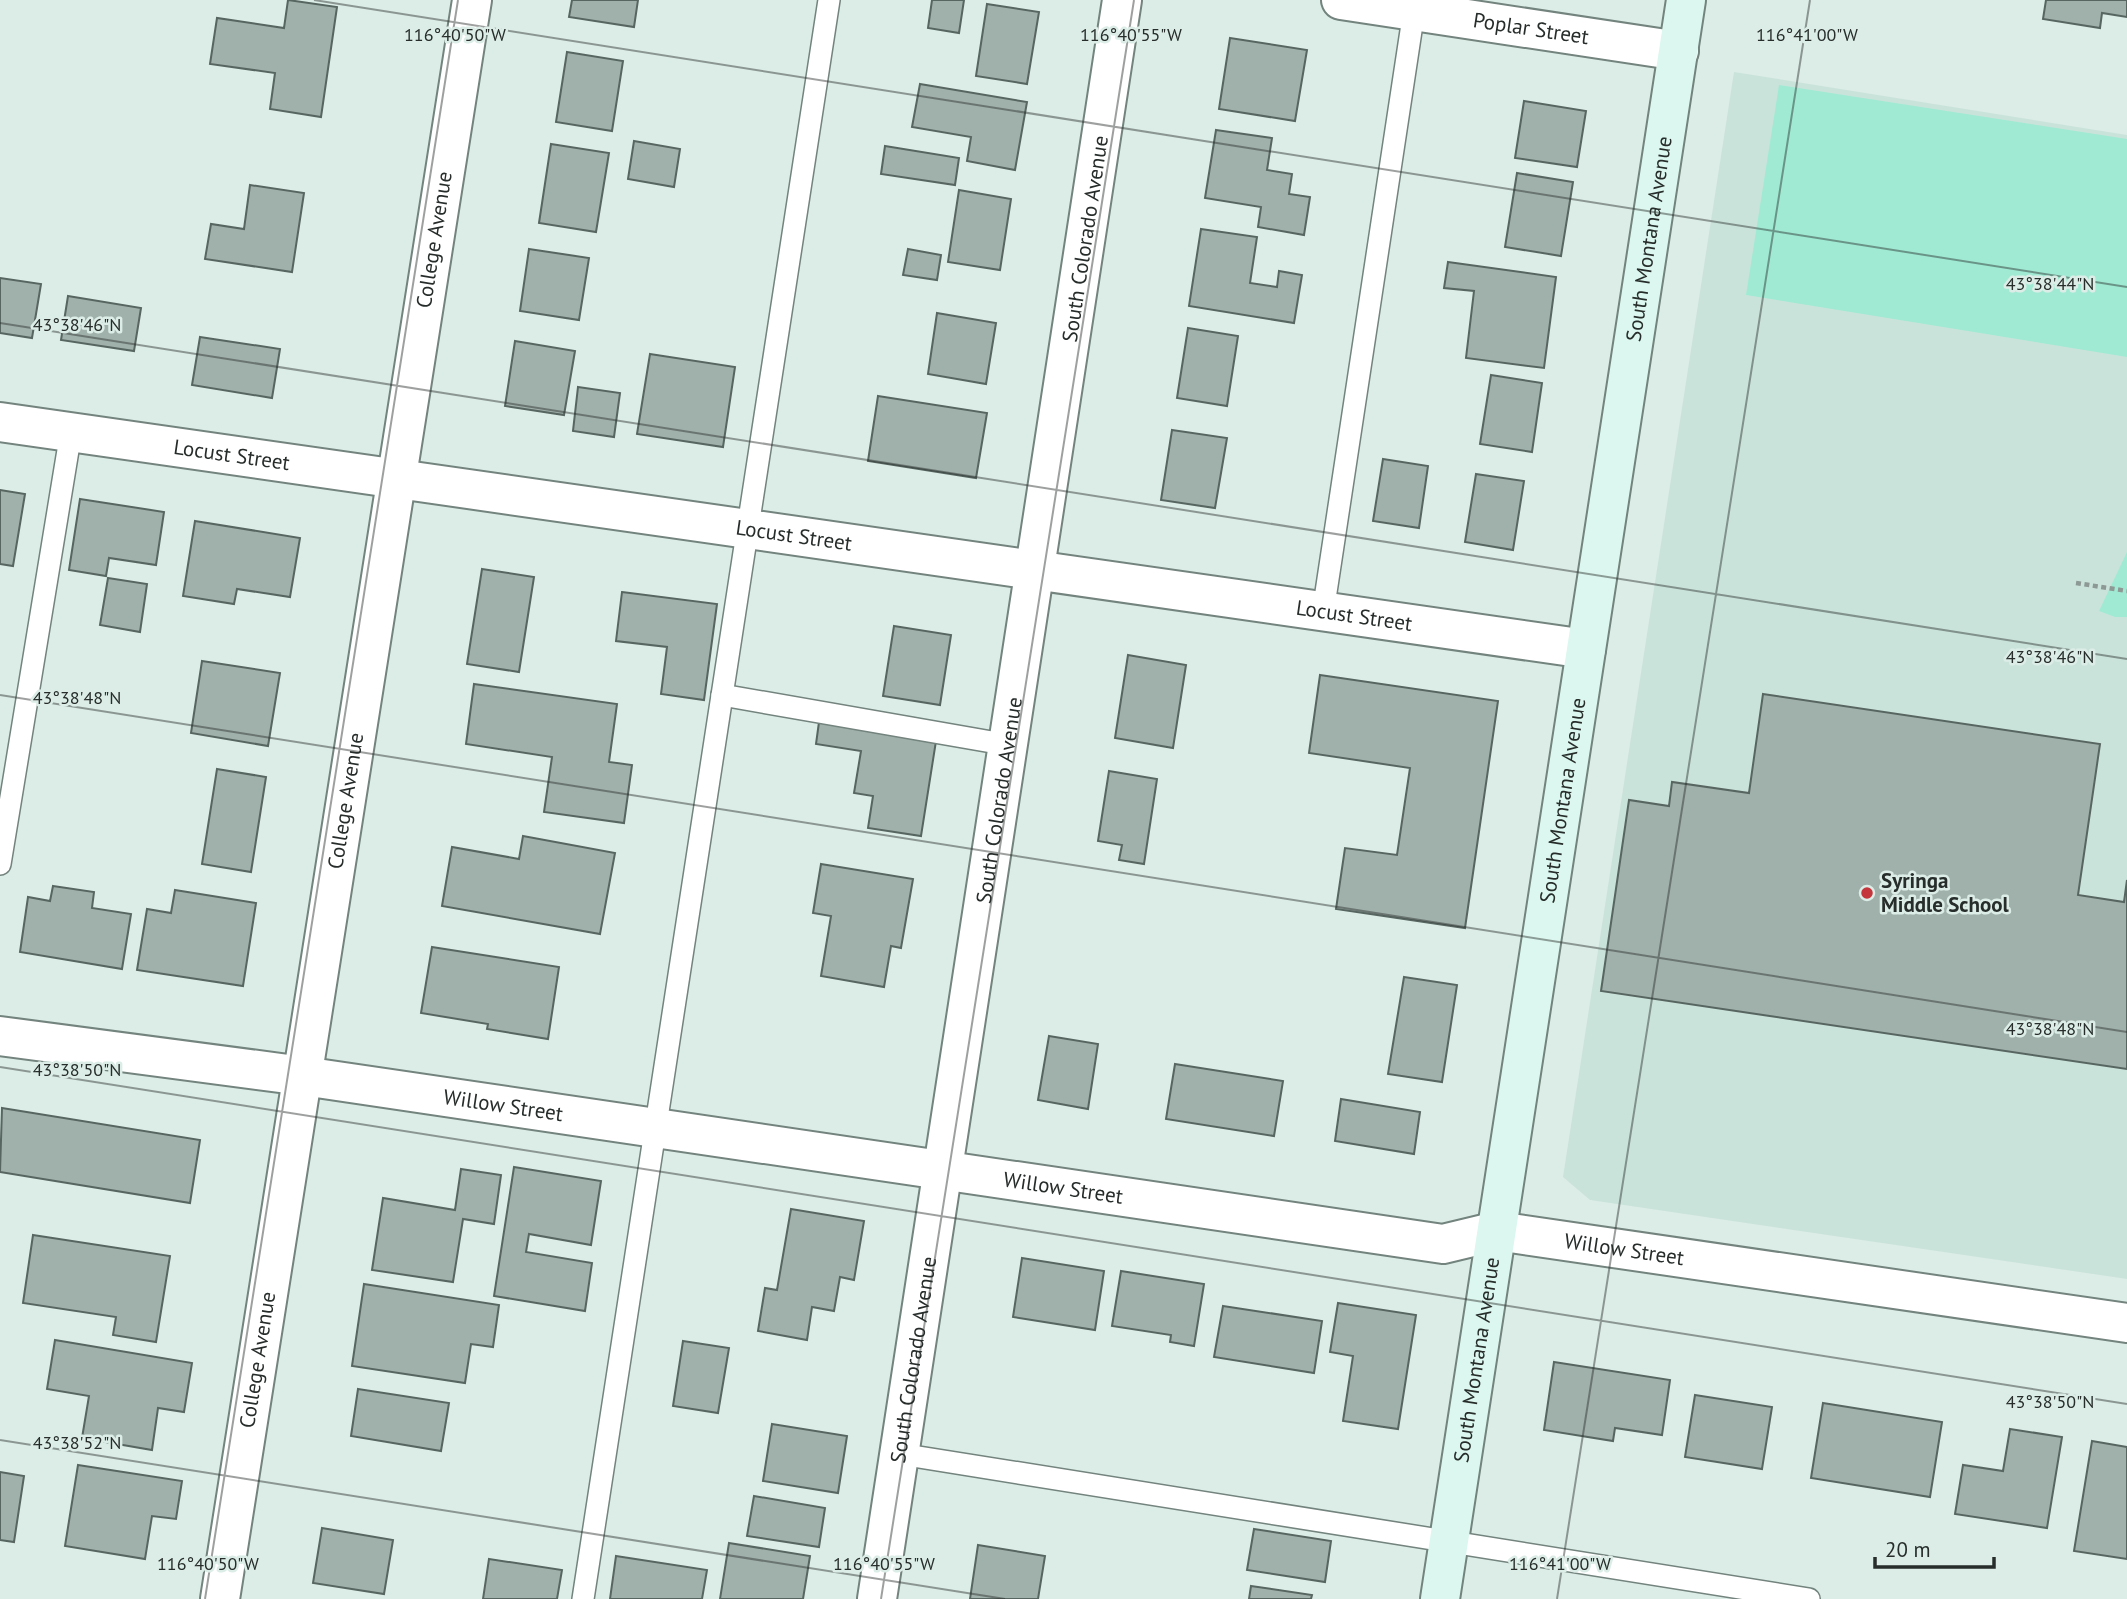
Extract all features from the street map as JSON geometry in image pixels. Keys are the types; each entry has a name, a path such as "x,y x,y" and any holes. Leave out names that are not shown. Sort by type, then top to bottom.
{"street":[{"name":"College Avenue","path":"220,1599 472,0"},
{"name":"South Colorado Avenue","path":"877,1599 1122,0"},
{"name":"Poplar Street","path":"1341,0 1679,51"},
{"name":"South Montana Avenue","path":"1440,1599 1686,0"},
{"name":"Locust Street","path":"0,422 1587,649"},
{"name":"Willow Street","path":"0,1036 303,1076 1443,1244 1497,1231 2127,1323"}],"lane":[{"path":"583,1599 829,0"},
{"path":"1323,612 1413,11"},
{"path":"0,864 71,432"},
{"path":"722,695 1009,745"},
{"path":"900,1454 1809,1599"}],"path":[{"path":"2076,583 2127,591"}],"shaded area":[{"name":"Syringa Middle School","path":"1734,72 2127,135 2127,1279 1590,1200 1563,1177"}],"green space":[{"path":"1779,85 2127,139 2127,357 1746,295"},
{"path":"2127,552 2127,617 2115,617 2099,611"}],"building":[{"path":"288,0 337,7 321,117 270,109 275,73 210,64 217,18 284,28"},
{"path":"572,0 638,0 634,27 569,17"},
{"path":"932,0 964,0 959,33 928,28"},
{"path":"2046,0 2127,0 2127,17 2102,13 2100,28 2043,19"},
{"path":"987,4 1039,12 1027,84 976,76"},
{"path":"1230,38 1307,50 1295,121 1219,109"},
{"path":"567,52 623,61 612,131 556,122"},
{"path":"920,84 1027,102 1015,170 967,161 971,137 912,127"},
{"path":"1524,101 1586,111 1577,167 1515,158"},
{"path":"1216,130 1272,138 1267,170 1292,174 1289,194 1310,197 1304,235 1258,227 1261,207 1205,198"},
{"path":"634,141 680,149 674,187 628,179"},
{"path":"551,144 609,153 596,232 539,223"},
{"path":"885,146 959,158 955,185 881,174"},
{"path":"1517,173 1573,182 1561,256 1505,247"},
{"path":"250,185 304,193 292,272 205,259 211,224 244,229"},
{"path":"959,190 1011,199 1000,270 948,262"},
{"path":"1201,229 1257,237 1250,283 1277,287 1279,271 1302,275 1294,323 1189,306"},
{"path":"529,249 589,258 579,320 520,311"},
{"path":"908,249 941,255 937,280 903,275"},
{"path":"1448,262 1556,277 1544,368 1466,358 1474,291 1444,288"},
{"path":"0,278 41,284 32,338 0,333"},
{"path":"68,296 141,308 134,351 61,340"},
{"path":"937,313 996,323 986,384 928,374"},
{"path":"1188,328 1238,336 1227,406 1177,398"},
{"path":"200,337 280,349 272,398 192,385"},
{"path":"515,341 575,351 564,415 505,406"},
{"path":"650,354 735,367 723,447 637,434"},
{"path":"1491,375 1542,383 1532,452 1480,444"},
{"path":"578,387 620,393 614,437 573,431"},
{"path":"878,396 987,413 976,478 868,461"},
{"path":"1172,430 1227,438 1215,508 1161,500"},
{"path":"1383,459 1428,466 1419,528 1373,521"},
{"path":"1476,474 1524,481 1513,550 1465,542"},
{"path":"0,490 25,494 13,566 0,564"},
{"path":"80,499 164,512 156,565 109,558 106,576 69,570"},
{"path":"195,521 300,538 290,597 237,589 234,604 183,596"},
{"path":"482,569 534,577 519,672 467,664"},
{"path":"108,578 147,584 140,632 100,625"},
{"path":"622,592 717,604 704,700 661,694 667,647 616,641"},
{"path":"894,626 951,635 940,705 883,696"},
{"path":"1128,655 1186,665 1173,748 1115,738"},
{"path":"202,661 280,673 268,746 191,733"},
{"path":"1320,675 1498,701 1465,928 1336,909 1345,848 1397,855 1410,768 1309,753"},
{"path":"474,684 617,704 609,762 632,765 624,823 544,812 552,757 466,744"},
{"name":"Syringa Middle School","path":"1763,694 2100,744 2078,895 2124,902 2127,880 2127,1069 1601,991 1629,800 1669,806 1672,782 1749,793"},
{"path":"819,722 936,741 921,836 868,828 873,796 854,793 861,751 816,744"},
{"path":"217,769 266,777 251,872 202,864"},
{"path":"1109,771 1157,779 1144,864 1119,860 1122,845 1098,841"},
{"path":"523,836 615,853 600,934 442,906 452,847 519,859"},
{"path":"821,864 913,879 901,948 891,946 884,987 821,976 831,916 813,913"},
{"path":"53,886 94,892 92,908 131,914 122,969 20,952 28,897 50,901"},
{"path":"175,890 256,903 243,986 137,970 147,909 171,913"},
{"path":"432,947 559,967 548,1039 487,1029 488,1024 421,1013"},
{"path":"1404,977 1457,985 1442,1082 1388,1074"},
{"path":"1049,1036 1098,1044 1088,1109 1038,1100"},
{"path":"1175,1064 1283,1081 1274,1136 1166,1119"},
{"path":"1341,1099 1420,1112 1414,1154 1335,1141"},
{"path":"2,1108 200,1140 190,1203 0,1172"},
{"path":"514,1167 601,1181 591,1245 529,1234 526,1252 592,1263 585,1311 494,1296"},
{"path":"461,1169 501,1175 494,1224 463,1219 453,1282 372,1270 383,1198 455,1210"},
{"path":"791,1209 864,1221 854,1280 840,1277 834,1311 812,1307 807,1340 758,1331 765,1288 777,1290"},
{"path":"33,1235 170,1256 156,1342 113,1335 116,1317 23,1303"},
{"path":"1022,1258 1104,1271 1095,1330 1013,1317"},
{"path":"1121,1271 1204,1284 1194,1346 1170,1342 1171,1335 1112,1326"},
{"path":"364,1284 499,1305 493,1347 471,1344 465,1383 352,1366"},
{"path":"1338,1303 1416,1315 1398,1429 1343,1421 1353,1356 1330,1352"},
{"path":"1223,1306 1322,1321 1314,1373 1214,1357"},
{"path":"55,1340 192,1363 184,1412 158,1408 152,1450 82,1438 89,1396 47,1389"},
{"path":"683,1341 729,1348 718,1413 673,1406"},
{"path":"1554,1362 1670,1380 1662,1435 1615,1428 1613,1441 1544,1430"},
{"path":"358,1389 449,1403 441,1451 351,1436"},
{"path":"1695,1395 1772,1407 1762,1469 1685,1457"},
{"path":"1823,1403 1942,1422 1930,1497 1811,1478"},
{"path":"772,1424 847,1436 838,1493 763,1481"},
{"path":"2010,1429 2062,1437 2047,1528 1955,1514 1963,1465 2003,1471"},
{"path":"2092,1441 2127,1447 2127,1559 2074,1551"},
{"path":"78,1465 182,1481 176,1519 152,1516 145,1559 65,1546"},
{"path":"0,1472 24,1476 14,1542 0,1540"},
{"path":"754,1496 825,1508 819,1547 747,1536"},
{"path":"322,1528 393,1540 384,1594 313,1583"},
{"path":"1254,1529 1331,1541 1325,1582 1247,1570"},
{"path":"729,1543 810,1556 803,1599 720,1599"},
{"path":"978,1545 1045,1556 1038,1599 970,1599"},
{"path":"616,1556 707,1570 702,1599 610,1599"},
{"path":"489,1559 562,1570 557,1599 483,1599"},
{"path":"1251,1586 1312,1595 1311,1599 1249,1599"}],"place":[{"name":"Syringa Middle School","path":"1867,893"}]}
